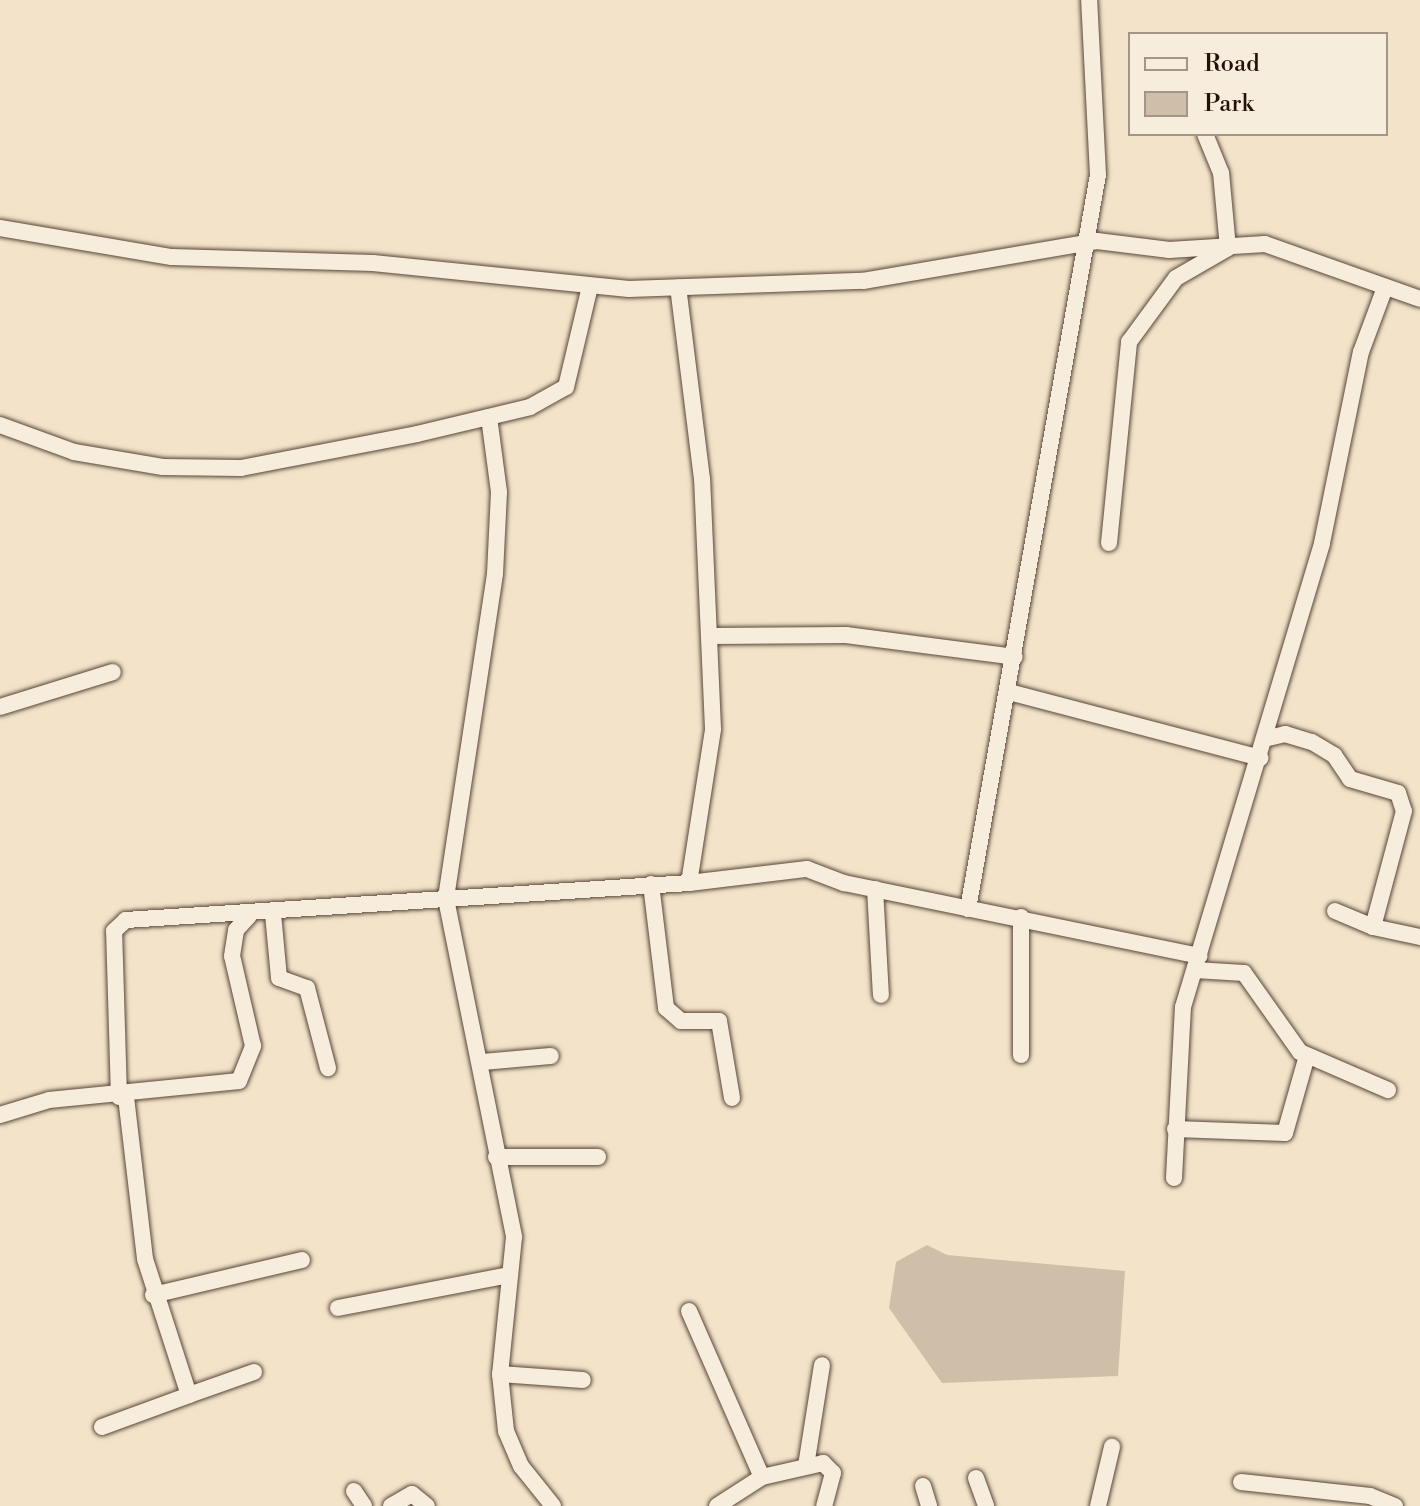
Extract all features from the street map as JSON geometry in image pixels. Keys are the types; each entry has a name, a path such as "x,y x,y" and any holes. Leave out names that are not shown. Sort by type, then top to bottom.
{"street":[{"path":"968,909 1015,657 1082,242 1098,175 1089,0"},
{"path":"1206,136 1221,173 1228,248"},
{"path":"0,228 172,257 373,263 590,286 678,287 863,281 1082,242 1169,250 1265,244 1293,252 1384,290 1420,299"},
{"path":"1109,543 1129,342 1176,278 1228,248"},
{"path":"1169,250 1176,278"},
{"path":"0,425 118,462 241,468 489,417 530,407 566,387 590,286"},
{"path":"678,287 702,479 713,729 689,883"},
{"path":"1319,519 1364,316 1384,290"},
{"path":"1174,1178 1179,1026 1337,488 1361,352 1384,290"},
{"path":"489,417 499,492 495,574 446,899 482,1062 496,1157 514,1237 500,1374 513,1449 553,1506"},
{"path":"711,636 846,635 1015,657"},
{"path":"0,707 113,672"},
{"path":"1009,692 1260,758"},
{"path":"1264,739 1285,734 1312,742 1350,779 1398,793 1413,805 1373,927"},
{"path":"189,1395 153,1295 132,1185 122,1097 114,931 126,920 249,916 689,883 794,868 875,889 1021,917 1244,973 1307,1056 1388,1090"},
{"path":"651,884 666,1008 681,1021 719,1021 732,1098"},
{"path":"875,889 881,995"},
{"path":"1335,911 1373,927 1420,937"},
{"path":"273,914 279,978 307,988 328,1068"},
{"path":"0,1115 49,1100 122,1097 244,1077 253,1046 232,956 236,930 249,916"},
{"path":"1021,917 1021,1055"},
{"path":"482,1062 551,1056"},
{"path":"1175,1129 1285,1133 1307,1056"},
{"path":"496,1157 598,1157"},
{"path":"153,1295 302,1260"},
{"path":"338,1308 510,1275"},
{"path":"689,1311 762,1477"},
{"path":"806,1466 822,1365"},
{"path":"102,1427 254,1372"},
{"path":"500,1374 583,1380"},
{"path":"1098,1506 1112,1447"},
{"path":"717,1506 762,1477 823,1463 833,1473 824,1506"},
{"path":"976,1478 986,1506"},
{"path":"1241,1482 1370,1496 1395,1506"},
{"path":"923,1486 929,1506"},
{"path":"354,1491 364,1506"},
{"path":"391,1506 412,1494 427,1506"}],"green space":[{"path":"927,1245 947,1255 1125,1271 1118,1376 942,1383 889,1308 896,1262"}]}
